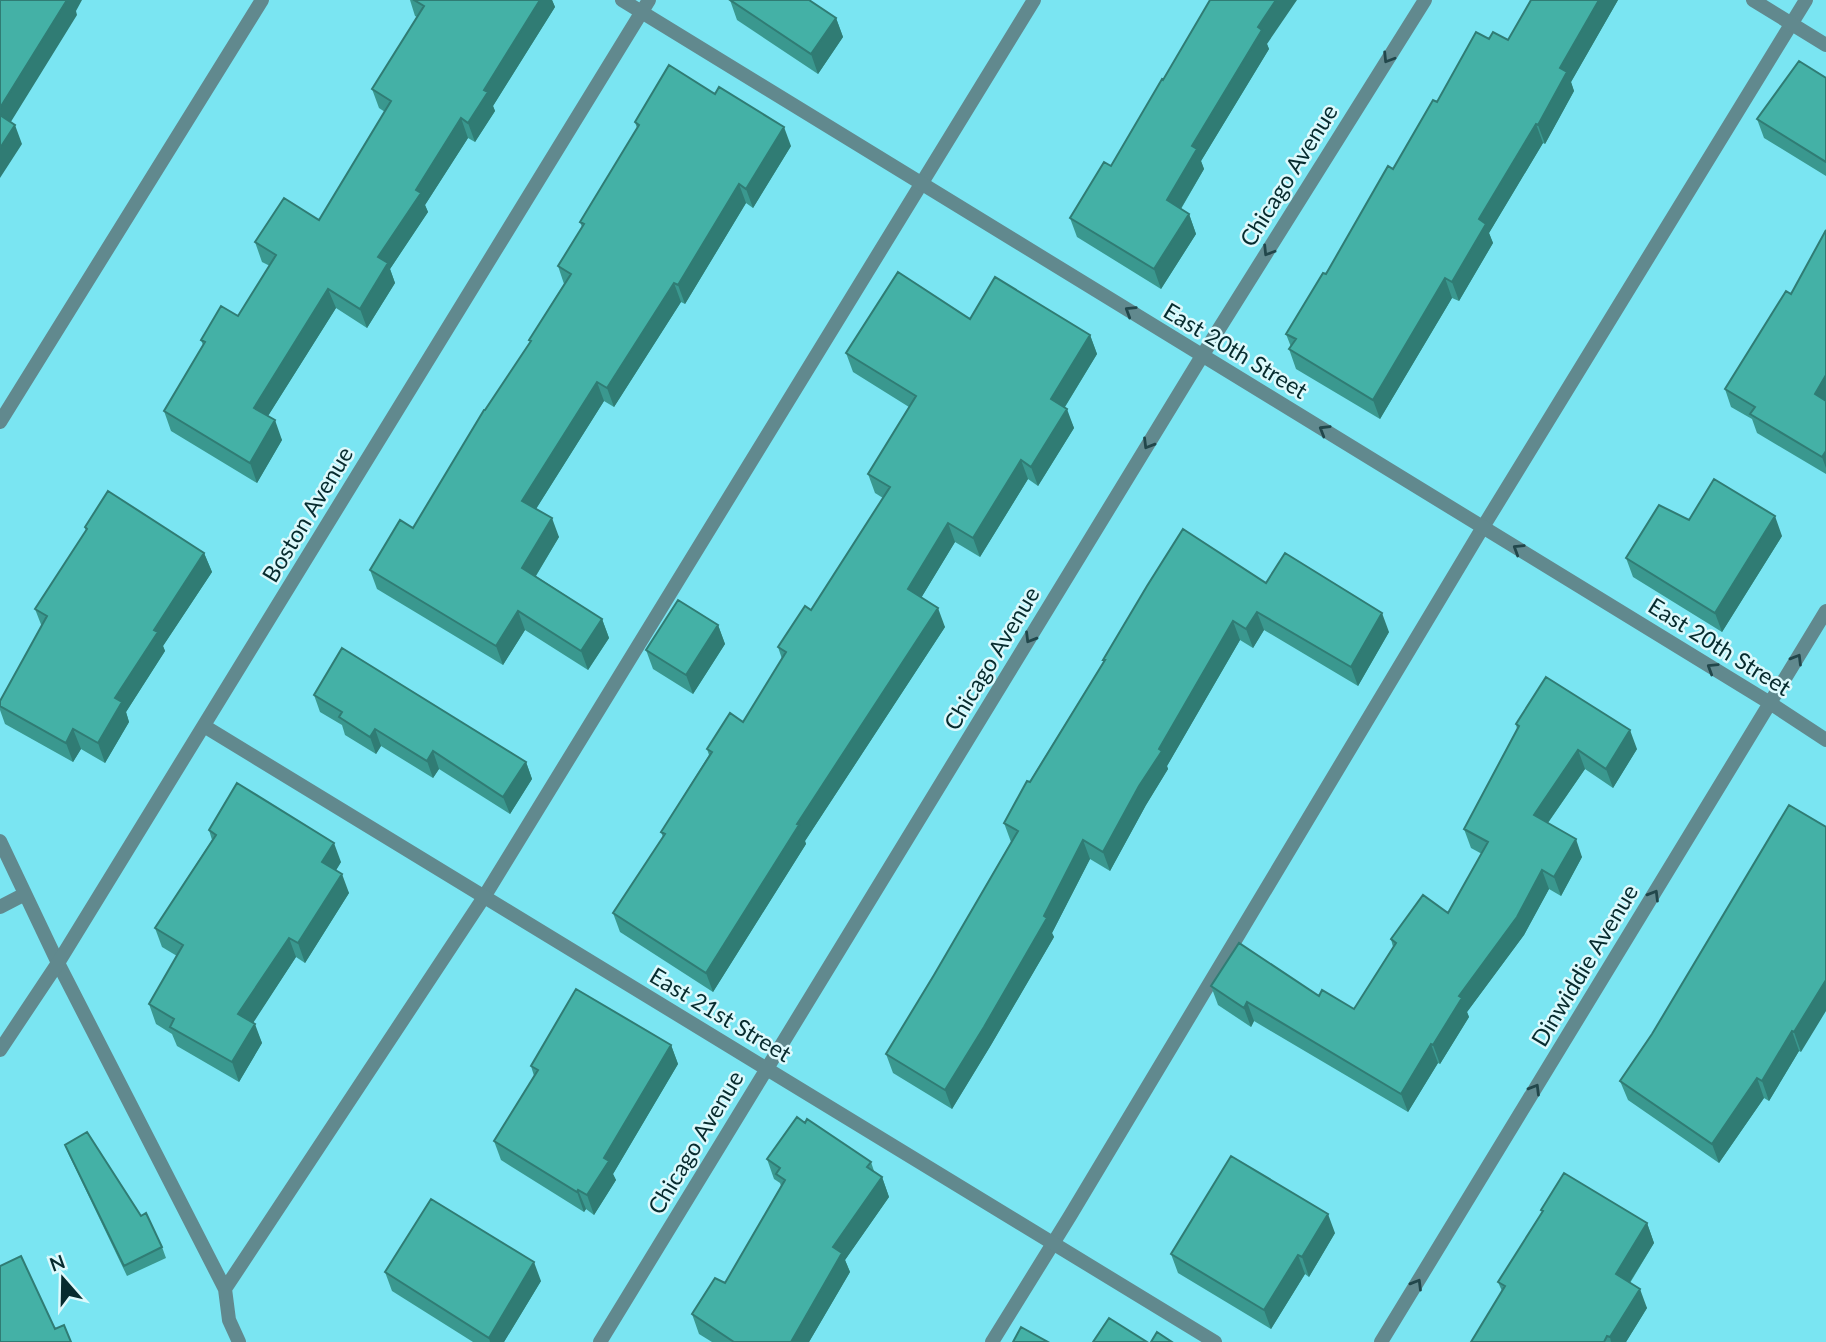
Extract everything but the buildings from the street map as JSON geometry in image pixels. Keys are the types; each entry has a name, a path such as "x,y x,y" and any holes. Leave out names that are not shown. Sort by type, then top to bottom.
{"street":[{"path":"0,422 262,0"},
{"name":"East 20th Street","path":"622,0 645,6 922,184 1770,703 1826,740"},
{"path":"225,1289 484,897 1034,0"},
{"name":"Chicago Avenue","path":"600,1342 1202,356 1425,0"},
{"path":"1752,0 1826,45"},
{"path":"992,1342 1054,1244 1483,527 1806,0"},
{"name":"Boston Avenue","path":"0,1050 58,963 645,6"},
{"name":"Dinwiddie Avenue","path":"1381,1342 1826,611"},
{"name":"East 21st Street","path":"204,726 1215,1342"},
{"path":"0,841 58,963 225,1289 229,1320 239,1342"},
{"path":"0,907 25,894"}]}
